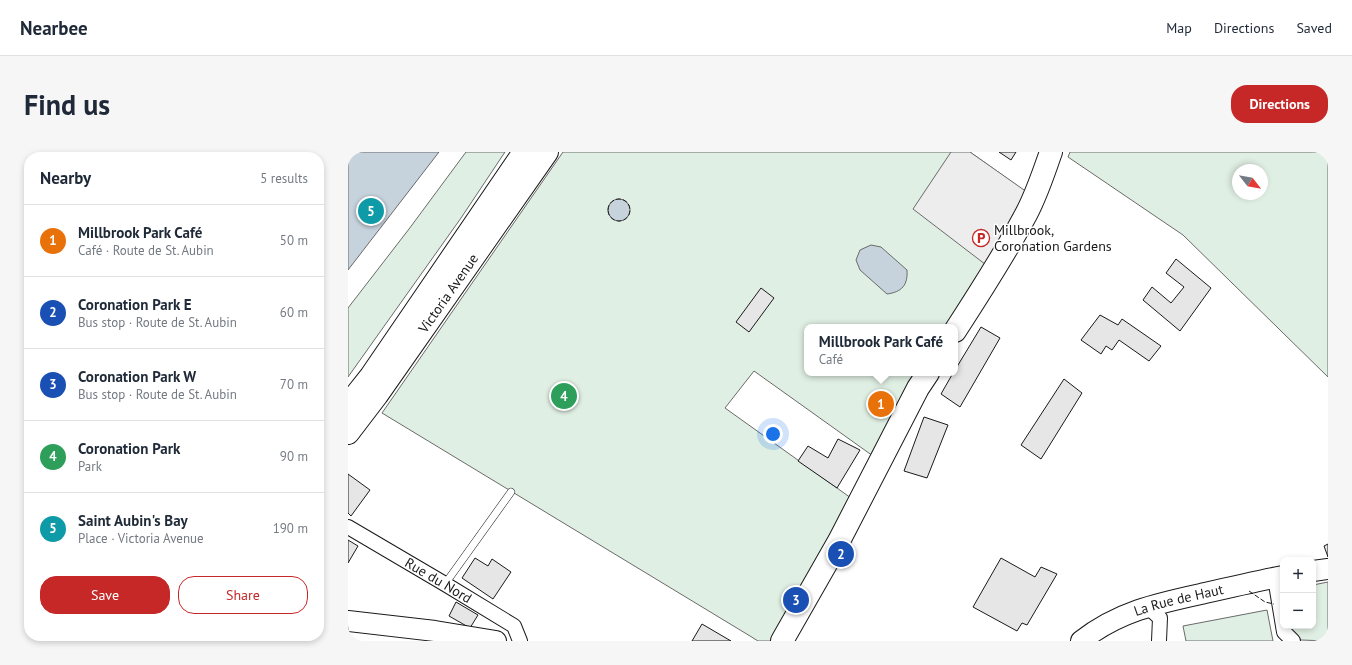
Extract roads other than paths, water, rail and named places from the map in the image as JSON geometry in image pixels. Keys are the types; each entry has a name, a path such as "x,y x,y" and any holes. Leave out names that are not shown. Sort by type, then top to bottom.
{"main road":[{"name":"Victoria Avenue","path":"348,405 371,376 524,152"},
{"name":"Victoria Avenue","path":"348,433 377,395 547,152"},
{"path":"958,326 1025,217 1051,152"},
{"path":"782,641 831,554 926,376"},
{"path":"1316,571 1328,569"},
{"name":"La Rue de Haut","path":"1081,641 1097,629 1119,618 1148,607 1279,577"},
{"path":"348,622 435,631 496,641"}],"street":[{"name":"Rue du Nord","path":"348,527 514,626 520,641"},
{"path":"1279,577 1284,632 1293,641"},
{"path":"1148,607 1160,618 1159,641"}],"lane":[{"path":"445,584 511,492"}],"place":[{"name":"Saint Aubin's Bay","path":"371,211"},
{"name":"Millbrook, Coronation Gardens","path":"981,238"},
{"name":"Coronation Park","path":"564,396"},
{"name":"Millbrook Park Café","path":"881,404"},
{"name":"Coronation Park E","path":"841,554"},
{"name":"Coronation Park W","path":"796,600"}]}
